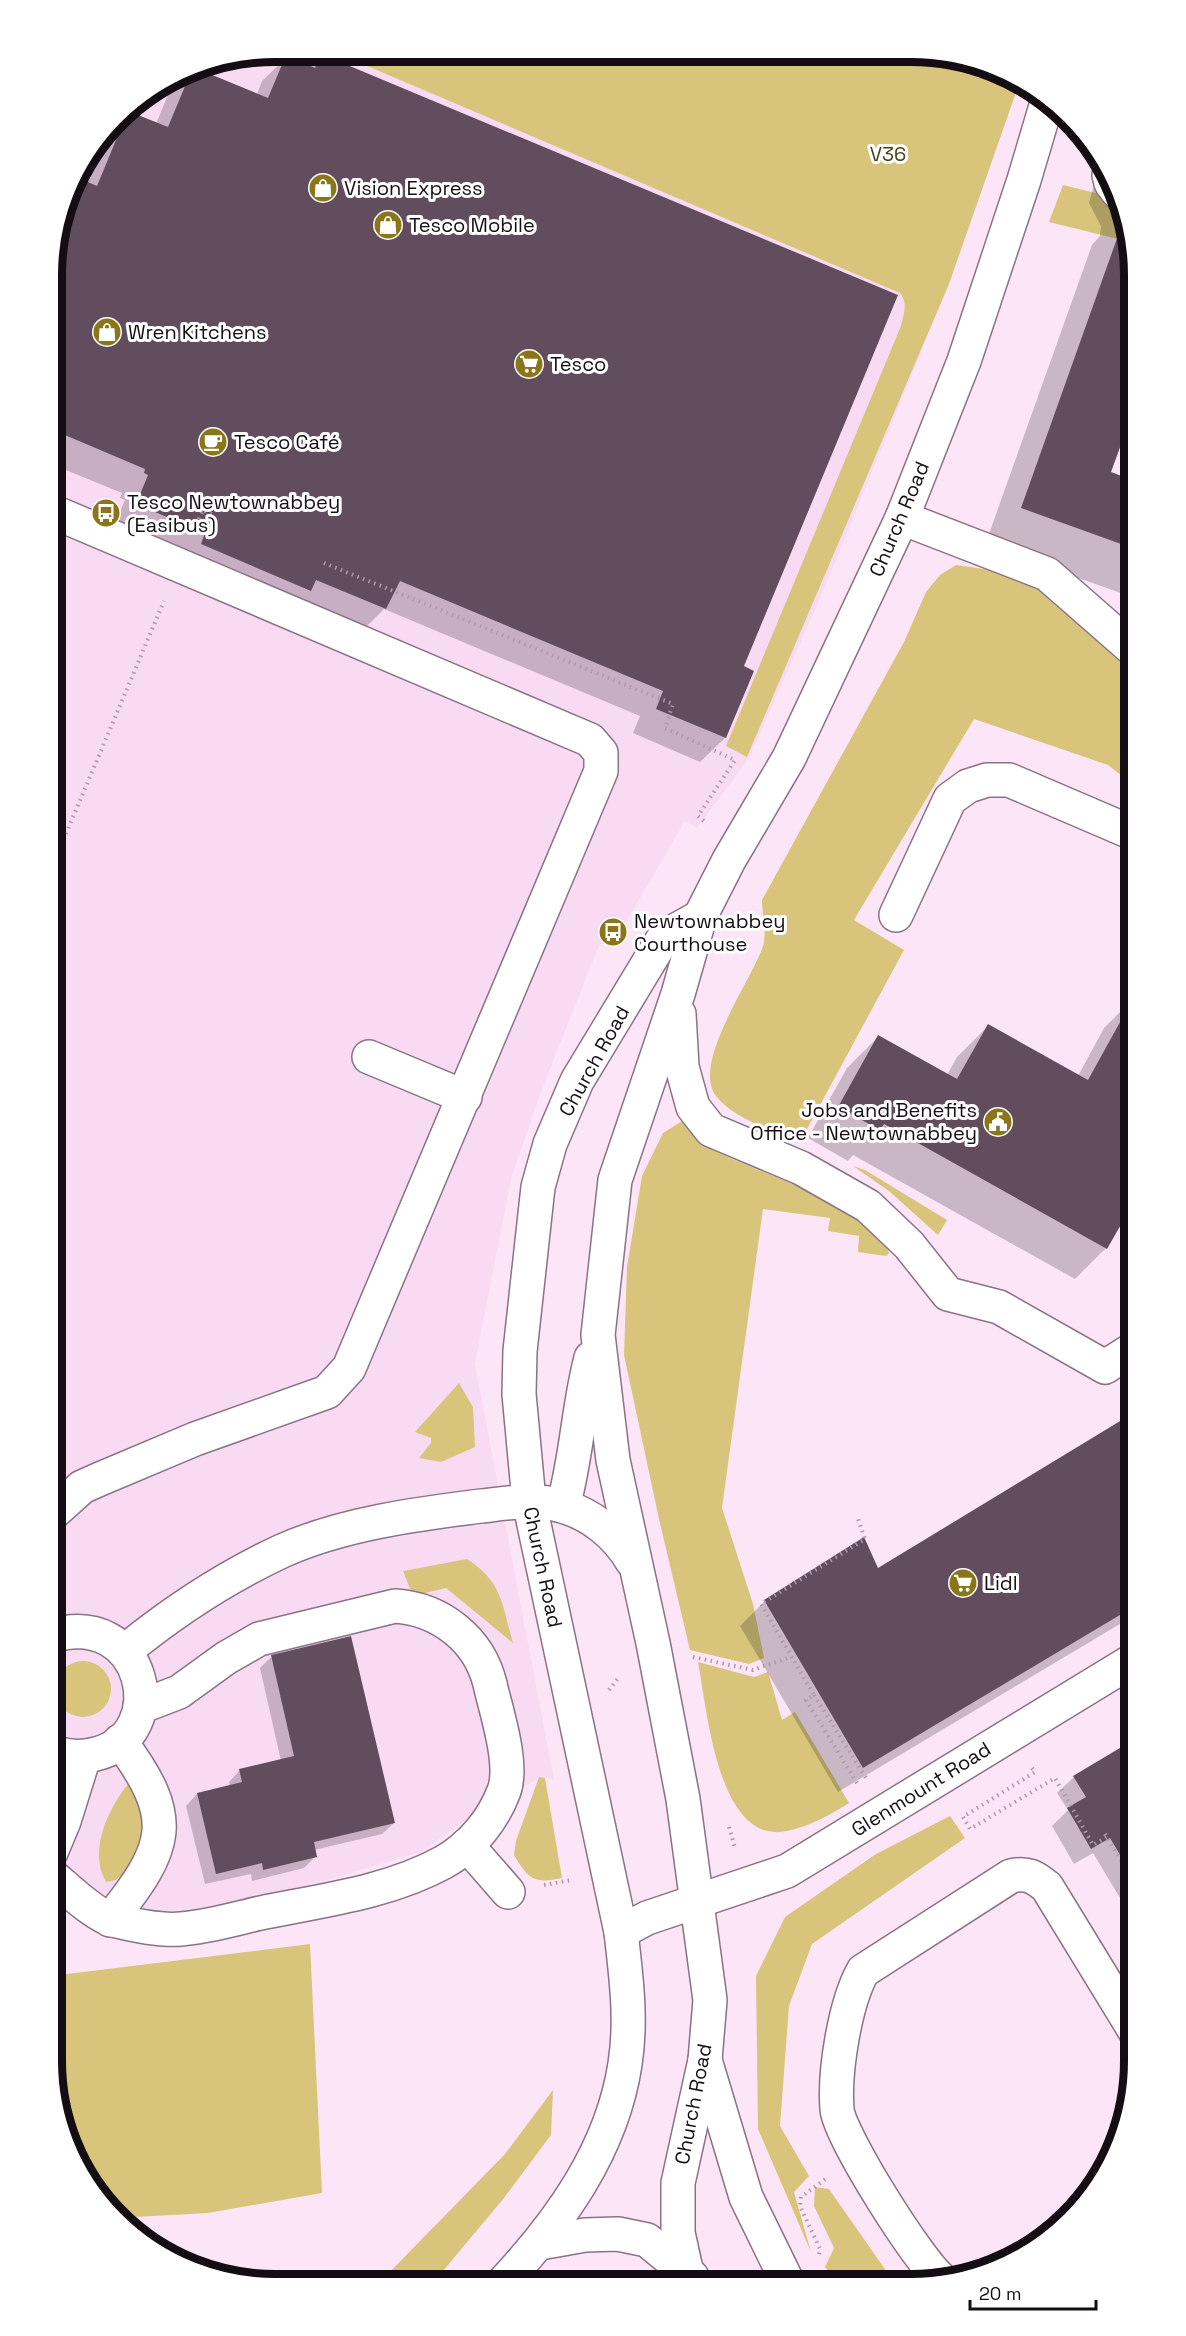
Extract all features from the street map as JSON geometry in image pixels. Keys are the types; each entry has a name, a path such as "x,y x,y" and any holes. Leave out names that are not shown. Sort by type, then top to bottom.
{"street":[{"name":"Church Road","path":"691,2274 678,2233 678,2183 705,2060 710,2000 683,1799 613,1460 598,1335 615,1180 678,994 700,917 729,860 789,758 902,518 964,361 1045,108"},
{"path":"62,515 518,708 590,740 601,753 601,771 349,1368 327,1392 195,1439 100,1479 82,1487 62,1505"},
{"path":"902,518 1047,574 1124,641"},
{"path":"896,915 950,799 968,786 987,780 1009,780 1124,829"},
{"name":"Church Road","path":"511,2274 540,2243 574,2196 610,2122 625,2064 629,2002 621,1932 529,1501 519,1394 520,1351 537,1198 550,1144 578,1081 664,937 700,917"},
{"path":"678,994 682,1068 693,1107 711,1130 801,1168 868,1206 909,1245 948,1294 999,1307 1105,1367 1124,1355"},
{"path":"369,1057 465,1097"},
{"path":"563,1506 578,1445 585,1381 598,1335"},
{"path":"125,1651 166,1618 215,1585 284,1551 323,1537 417,1513 529,1501 563,1506 605,1528 622,1544 636,1568"},
{"path":"62,1883 110,1920 179,1930 354,1894 401,1883 446,1861 467,1845 492,1818 506,1788 505,1752 487,1674 468,1641 453,1626 434,1614 416,1607 395,1606 259,1639 226,1658 179,1692 140,1707"},
{"path":"62,1633 71,1631 90,1632 109,1639 125,1651 136,1668 141,1687 140,1707 133,1726 120,1741 104,1752 84,1757 62,1755"},
{"name":"Glenmount Road","path":"621,1932 647,1918 787,1871 1124,1666"},
{"path":"110,1920 152,1862 161,1833 154,1798 141,1769 120,1741"},
{"path":"62,1826 84,1757"},
{"path":"467,1845 508,1892"},
{"path":"936,2273 914,2248 846,2138 837,2111 845,2024 853,1989 863,1971 1011,1876 1022,1873 1036,1878 1047,1887 1124,2014"},
{"path":"705,2060 746,2197 784,2274"},
{"path":"540,2243 585,2235 618,2234 647,2240 688,2274"}],"path":[{"path":"191,538 203,510 213,515"},
{"path":"324,563 673,704 664,728 735,760 698,816 709,826"},
{"path":"62,843 165,600"},
{"path":"858,1519 865,1539 761,1604 790,1657 860,1769"},
{"path":"700,1657 753,1670 790,1657"},
{"path":"571,1699 609,1690 620,1675 633,1666 656,1662"},
{"path":"813,1695 806,1700 877,1817"},
{"path":"1010,1733 1035,1772 963,1817 970,1829 1055,1778 1093,1845 1106,1836 1124,1865"},
{"path":"508,1892 609,1874"},
{"path":"815,2187 801,2197 800,2206 820,2249 818,2260"}],"shaded area":[{"path":"387,62 949,284 822,594 749,758 697,828 685,821 626,922 617,917 601,941 542,1089 511,1179 475,1364 554,1780 542,1776 460,1824 421,1852 307,1886 190,1914 62,1905 63,246 73,206 83,180 97,156 134,114 156,97 180,83 219,69 246,63"}],"green space":[{"name":"V36","path":"358,62 926,62 967,69 1017,89 949,284 747,757 726,746 901,326 905,309 900,293"},
{"path":"1063,185 1109,196 1122,240 1049,222"},
{"path":"956,565 1013,573 1066,598 1124,655 1124,777 1108,765 974,719 854,920 904,950 800,1142 755,1124 733,1112 716,1096 710,1081 711,1063 726,1021 763,946 762,900 904,642 926,592 940,575"},
{"path":"684,1120 704,1145 807,1190 860,1219 879,1235 889,1253 886,1256 858,1252 859,1236 828,1231 830,1218 763,1209 722,1508 753,1604 764,1658 749,1664 690,1650 624,1355 627,1267 642,1176 663,1133"},
{"path":"853,1166 865,1170 947,1220 938,1235 889,1191"},
{"path":"459,1383 473,1407 475,1447 441,1462 419,1458 431,1443 431,1438 415,1432"},
{"path":"467,1559 488,1576 499,1595 513,1643 446,1588 413,1596 403,1571"},
{"path":"83,1661 98,1666 103,1669 110,1684 110,1694 106,1704 103,1709 94,1714 78,1716 62,1707 62,1671 72,1664"},
{"path":"698,1662 754,1677 768,1672 782,1720 795,1712 849,1803 812,1823 787,1831 763,1830 745,1817 730,1796 720,1769"},
{"path":"539,1777 545,1778 562,1878 553,1880 538,1880 528,1875 514,1855 516,1841"},
{"path":"132,1779 144,1824 149,1856 116,1880 106,1882 99,1856 100,1842 109,1814"},
{"path":"950,1816 965,1838 812,1944 789,2006 780,2126 809,2176 794,2192 811,2252 758,2129 756,1976 785,1917 876,1854"},
{"path":"310,1944 322,2193 208,2213 129,2217 97,2180 83,2156 69,2117 62,2076 62,1975"},
{"path":"553,2090 551,2135 504,2198 440,2274 388,2274 505,2154"},
{"path":"815,2187 829,2189 888,2274 831,2274 825,2267 834,2248 814,2206"}],"building":[{"name":"Tesco","path":"283,62 302,62 315,68 318,62 340,62 898,295 744,666 754,671 726,738 656,709 663,691 400,581 386,609 316,580 311,591 201,544 205,533 136,504 148,475 144,473 145,469 62,434 63,246 69,219 83,180 97,186 122,126 134,114 168,127 188,80 207,73 268,98"},
{"path":"1120,231 1124,260 1124,436 1111,472 1124,477 1124,545 1021,508"},
{"name":"Jobs and Benefits Office - Newtownabbey","path":"1124,1015 1124,1219 1107,1249 884,1124 880,1130 838,1107 878,1035 957,1079 988,1024 1088,1080"},
{"name":"Lidl","path":"1124,1419 1124,1613 863,1768 764,1600 864,1537 878,1568"},
{"path":"351,1636 395,1823 314,1842 317,1857 263,1870 262,1863 216,1874 197,1793 242,1782 239,1769 294,1756 271,1655"},
{"path":"1124,1746 1124,1862 1110,1838 1091,1849 1067,1808 1086,1797 1073,1776"}],"place":[{"name":"Vision Express","path":"323,188"},
{"name":"Tesco Mobile","path":"388,225"},
{"name":"Wren Kitchens","path":"107,332"},
{"name":"Tesco","path":"529,364"},
{"name":"Tesco Café","path":"213,442"},
{"name":"Tesco Newtownabbey (Easibus)","path":"106,513"},
{"name":"Newtownabbey Courthouse","path":"613,932"},
{"name":"Jobs and Benefits Office - Newtownabbey","path":"998,1122"},
{"name":"Lidl","path":"963,1583"}]}
